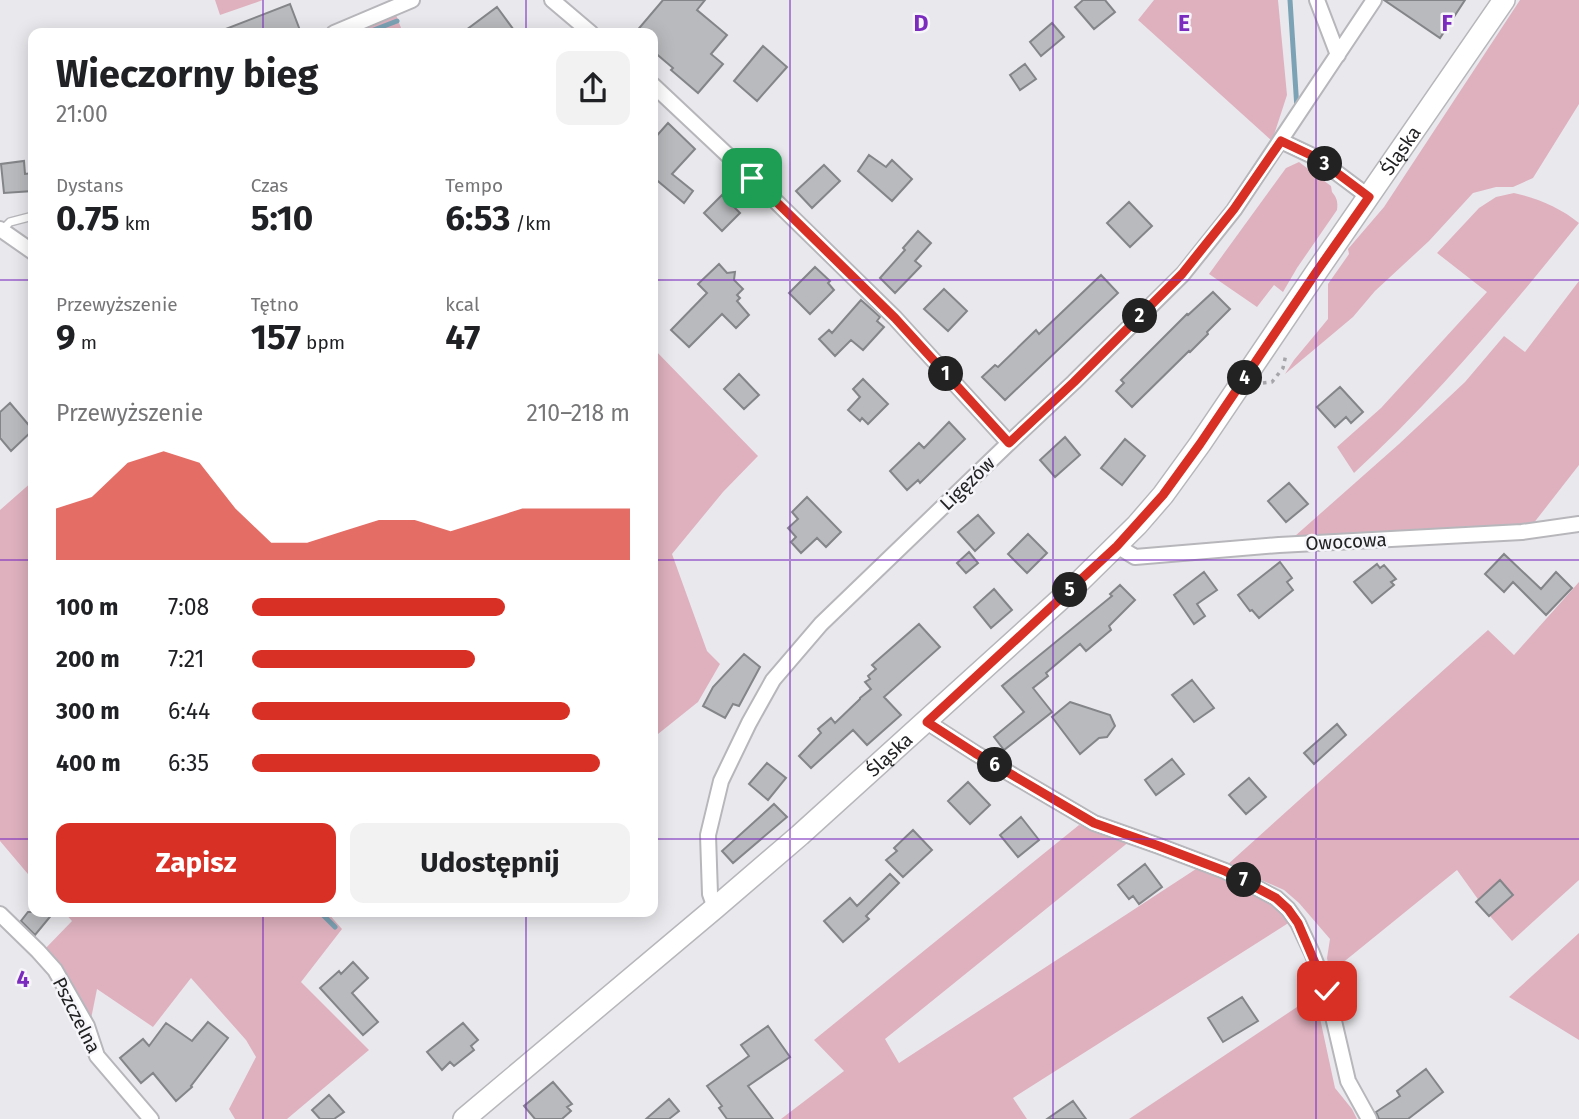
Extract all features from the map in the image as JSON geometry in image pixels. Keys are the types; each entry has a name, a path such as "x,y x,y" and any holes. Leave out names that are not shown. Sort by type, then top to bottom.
{"main road":[{"name":"Śląska","path":"464,1119 715,908 927,722 1117,546 1163,495 1200,444 1504,0"}],"street":[{"path":"346,28 412,0"},
{"path":"551,0 585,28"},
{"path":"1317,0 1338,55"},
{"path":"1009,443 1182,274 1234,209 1374,0"},
{"name":"Ligęzów","path":"658,90 895,318 1009,443 821,624 773,680 722,781 708,835 710,894 715,908"},
{"path":"1281,141 1317,158 1369,197"},
{"path":"1,230 28,249"},
{"name":"Owocowa","path":"1117,546 1135,557 1279,545 1522,532 1579,524"},
{"path":"927,722 1094,823 1225,871 1276,898 1298,923 1312,953 1327,991 1348,1081 1369,1119"},
{"name":"Pszczelna","path":"0,914 55,971 87,1026 97,1056 151,1119"}],"lane":[{"path":"1,230 10,222 28,217"}],"shaded area":[{"path":"215,0 263,0 220,15"},
{"path":"1154,0 1278,0 1287,95 1272,141 1138,20"},
{"path":"1520,0 1579,0 1579,104 1533,178 1513,187 1496,187 1473,193 1429,241 1375,291 1353,317 1285,374 1328,319 1328,284 1349,254 1348,249 1384,207"},
{"path":"396,15 401,28 364,28"},
{"path":"1299,162 1331,186 1337,200 1337,210 1283,292 1274,285 1257,307 1209,274 1286,168"},
{"path":"1514,193 1548,204 1579,223 1443,384 1354,473 1337,447 1381,408 1487,292 1437,253 1479,208 1496,197"},
{"path":"1579,281 1579,465 1533,524 1295,536 1465,382 1504,336 1525,352"},
{"path":"658,353 758,456 723,492 672,554 707,651 720,664 698,702 658,734"},
{"path":"28,485 28,874 0,841 0,510"},
{"path":"1579,582 1579,880 1512,941 1457,870 1330,973 1327,958 1330,939 1299,903 1284,890 1227,865 1488,630 1514,655"},
{"path":"1079,825 1130,841 885,1039 899,1063 1199,867 1261,896 1282,912 1290,922 1013,1098 1027,1119 781,1119 844,1071 814,1040"},
{"path":"68,917 331,917 342,929 301,982 369,1050 287,1119 235,1119 229,1109 256,1057 246,1040 191,978 153,1027 97,989 90,1024 43,951 72,921"},
{"path":"1579,933 1579,1040 1509,997"},
{"path":"1315,995 1335,1088 1357,1119 1129,1119"}],"building":[{"path":"663,0 705,0 697,10 727,35 711,54 723,64 698,93 658,55 658,28 639,28"},
{"path":"1083,0 1105,0 1115,12 1094,29 1075,7"},
{"path":"1384,0 1465,0 1440,38"},
{"path":"290,4 299,28 228,28"},
{"path":"497,7 512,28 469,28"},
{"path":"1052,23 1064,37 1041,56 1030,42"},
{"path":"763,46 787,67 757,101 734,81"},
{"path":"1025,64 1036,79 1020,90 1010,75"},
{"path":"668,123 695,149 672,174 693,191 684,203 658,181 658,134"},
{"path":"869,155 886,167 892,160 912,179 892,201 858,171"},
{"path":"24,161 25,174 28,174 28,191 4,193 1,164"},
{"path":"824,165 840,181 812,208 796,191"},
{"path":"722,195 740,213 722,231 704,213"},
{"path":"1129,202 1152,226 1130,247 1107,223"},
{"path":"918,231 931,243 915,261 921,266 895,293 880,278"},
{"path":"719,264 727,273 735,272 734,280 743,289 737,295 740,298 737,301 749,315 736,328 722,314 689,347 671,330 707,293 698,284"},
{"path":"815,267 830,281 828,283 834,290 810,314 789,293"},
{"path":"1101,275 1118,293 1005,400 982,377 995,365 998,367 1036,330 1039,334"},
{"path":"944,289 967,311 948,331 924,309"},
{"path":"1213,292 1230,309 1190,352 1132,407 1116,391 1124,383 1121,380"},
{"path":"861,300 880,317 877,321 884,327 863,350 851,340 835,356 819,339 829,330 832,333"},
{"path":"739,374 759,395 744,409 724,389"},
{"path":"863,379 888,404 868,424 862,418 860,421 848,410 860,397 853,389"},
{"path":"1340,387 1363,412 1351,423 1346,417 1335,427 1317,407"},
{"path":"10,403 28,424 28,435 11,451 0,438 0,412"},
{"path":"949,422 965,439 920,483 918,480 907,490 890,471 919,443 924,448"},
{"path":"1065,437 1080,455 1055,477 1040,460"},
{"path":"1125,439 1145,456 1122,485 1101,468"},
{"path":"1289,483 1308,504 1286,522 1268,501"},
{"path":"807,497 841,532 826,547 817,538 801,553 791,542 796,537 788,528 798,519 792,512"},
{"path":"978,515 994,533 975,551 958,532"},
{"path":"1028,534 1047,553 1027,573 1008,554"},
{"path":"969,552 978,563 966,573 957,563"},
{"path":"1504,554 1541,589 1556,572 1572,588 1546,615 1513,582 1504,592 1485,574"},
{"path":"1280,562 1292,578 1287,582 1293,590 1259,618 1238,595"},
{"path":"1377,564 1380,568 1384,565 1396,579 1391,582 1394,585 1372,603 1354,582"},
{"path":"1204,572 1217,590 1197,604 1205,616 1194,624 1174,595"},
{"path":"1120,585 1135,600 1109,626 1111,630 1086,651 1080,644 1046,673 1048,676 1033,688 1052,712 1004,750 994,737 1024,712 1002,686 1112,596 1110,594"},
{"path":"994,589 1012,610 991,628 974,607"},
{"path":"919,624 940,647 884,697 901,715 867,745 853,730 811,768 799,756 821,733 818,729 831,718 835,723 871,689 865,682 876,669 872,665"},
{"path":"744,654 760,667 739,706 733,704 725,718 703,706 713,687"},
{"path":"1192,680 1214,708 1194,722 1172,695"},
{"path":"1070,702 1110,715 1115,726 1107,737 1099,738 1080,754 1052,717"},
{"path":"1337,724 1346,735 1314,764 1304,753"},
{"path":"1172,759 1184,774 1156,795 1145,780"},
{"path":"767,763 786,778 768,800 749,784"},
{"path":"1249,778 1266,797 1246,814 1229,795"},
{"path":"968,782 990,805 970,824 948,801"},
{"path":"774,804 787,817 733,863 722,851"},
{"path":"1021,817 1039,840 1018,857 1000,835"},
{"path":"913,830 932,850 903,877 886,860 897,851 894,848"},
{"path":"1145,864 1162,887 1139,904 1133,896 1129,899 1118,885"},
{"path":"890,874 899,883 866,916 869,919 843,942 824,921 850,898 857,906"},
{"path":"1500,880 1513,895 1489,916 1476,902"},
{"path":"28,912 28,917 50,917 35,935 21,921"},
{"path":"353,962 368,978 352,993 378,1022 363,1035 320,988"},
{"path":"1242,997 1258,1021 1223,1042 1208,1018"},
{"path":"208,1022 228,1038 192,1087 176,1101 153,1073 141,1083 120,1058 143,1039 149,1046 166,1023 192,1041"},
{"path":"463,1023 478,1040 471,1046 474,1050 454,1066 450,1062 442,1070 427,1052"},
{"path":"768,1026 790,1057 748,1086 773,1119 727,1119 719,1108 722,1106 707,1086 749,1056 741,1045"},
{"path":"1426,1069 1443,1092 1408,1119 1379,1119 1376,1112 1400,1096 1397,1091"},
{"path":"553,1082 572,1104 567,1107 571,1111 562,1119 535,1119 524,1106"},
{"path":"329,1095 344,1112 334,1119 320,1119 312,1110"},
{"path":"669,1099 679,1111 669,1119 646,1119"},
{"path":"1073,1101 1086,1119 1047,1119"}],"waterway":[{"path":"1290,0 1297,109"},
{"path":"379,28 397,21"},
{"path":"325,917 335,927"}],"route":[{"path":"752,178 895,318 1009,443 1182,274 1234,209 1281,141 1317,158 1369,197 1163,495 1117,546 927,722 1094,823 1225,871 1276,898 1298,923 1327,991"}]}
